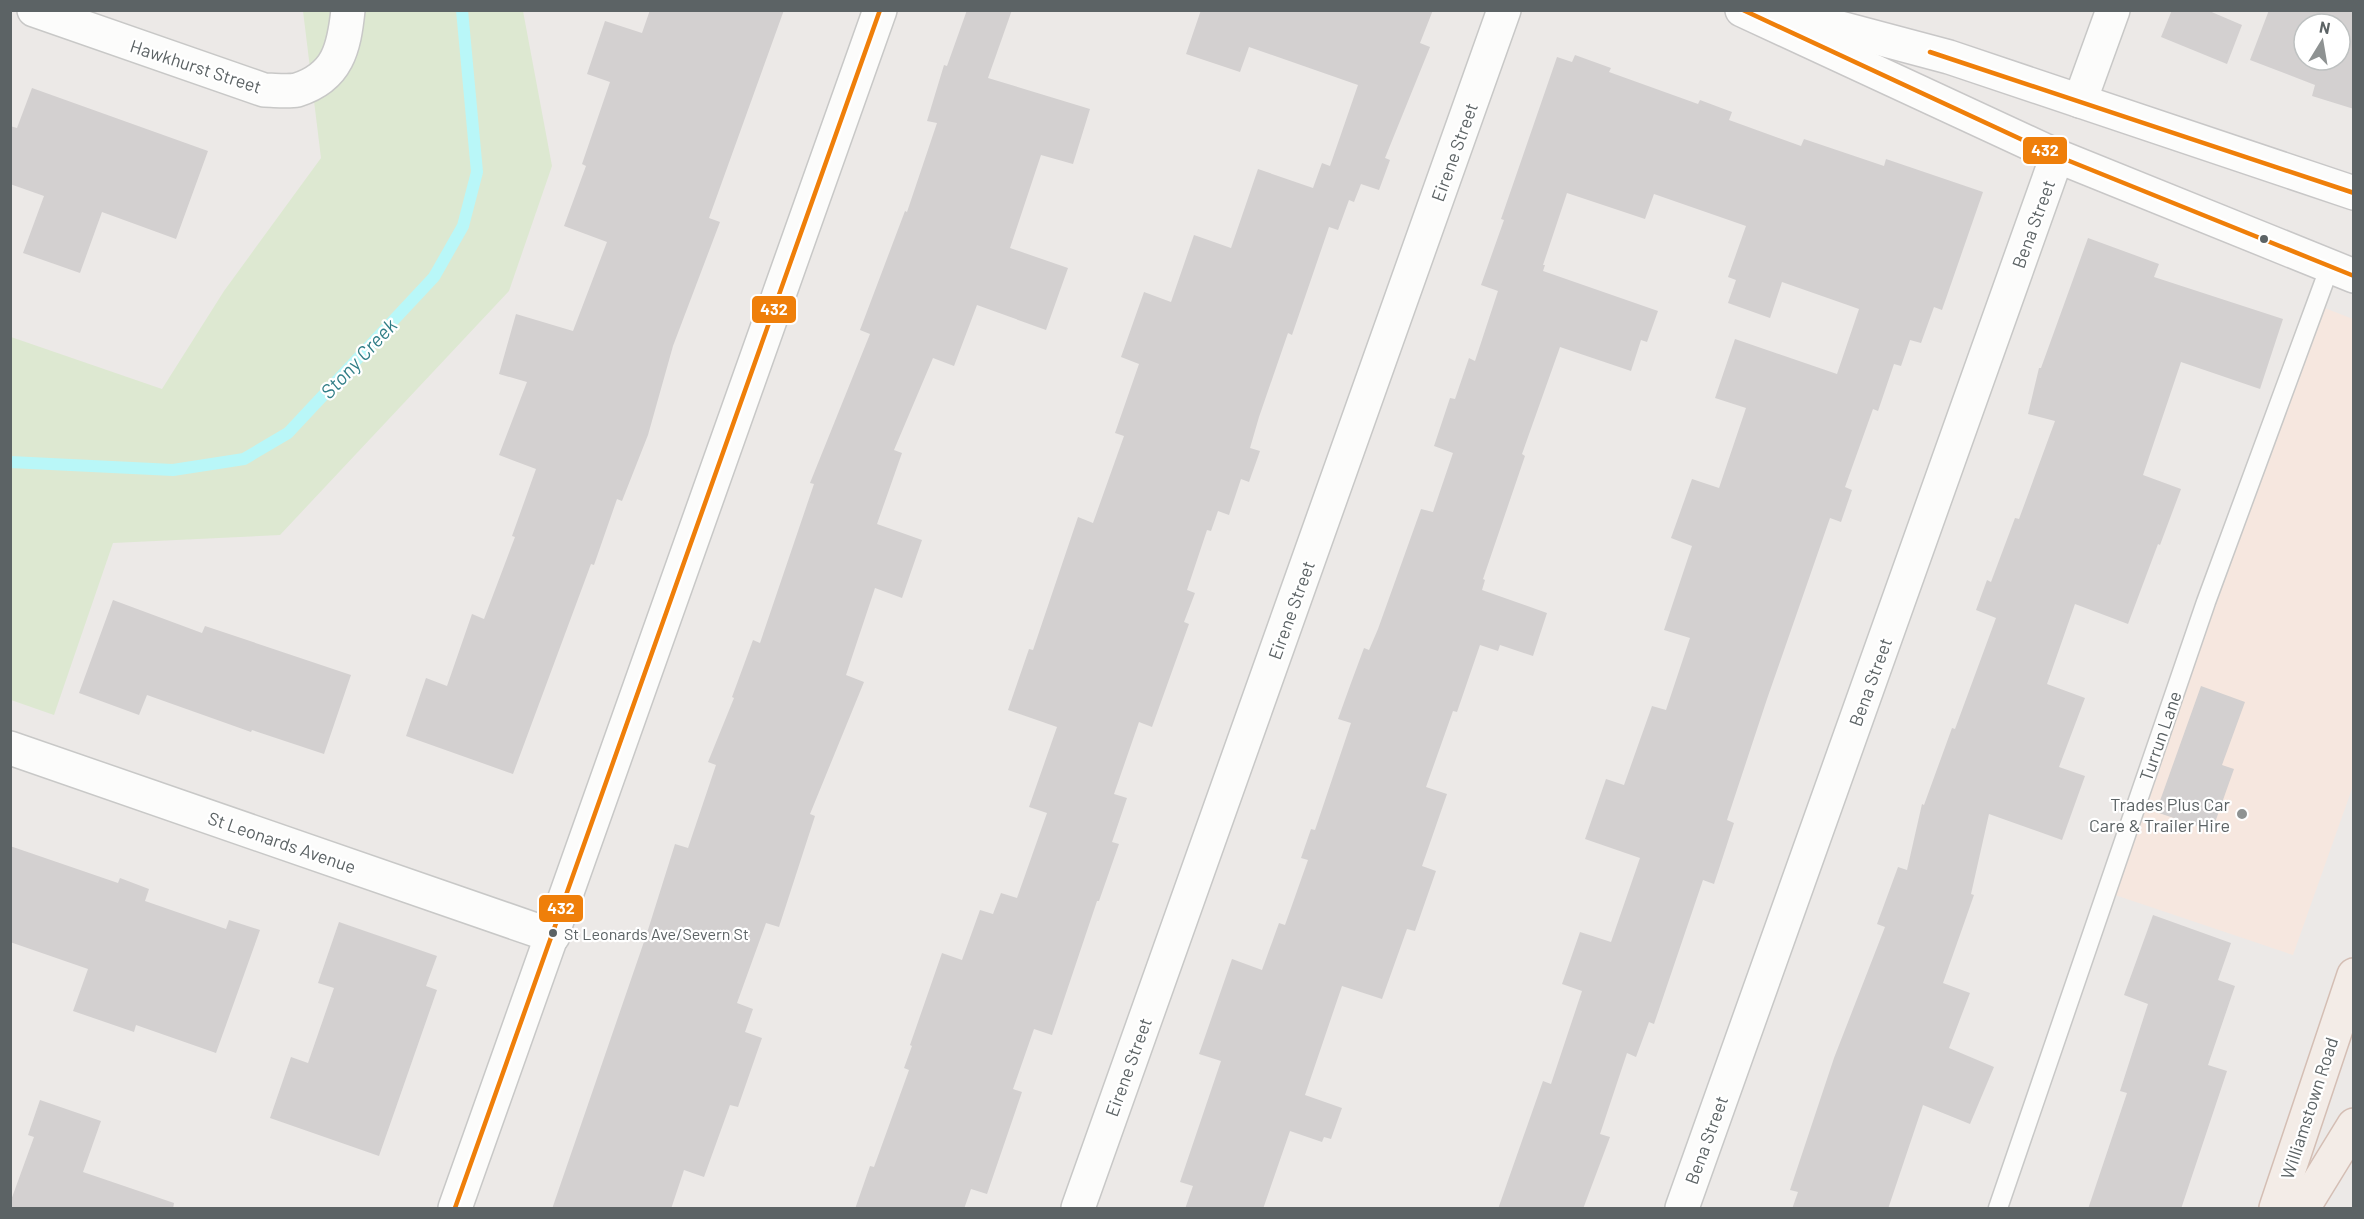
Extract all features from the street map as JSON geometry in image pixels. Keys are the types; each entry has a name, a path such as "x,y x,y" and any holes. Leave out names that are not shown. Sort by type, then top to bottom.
{"main road":[{"name":"Williamstown Road","path":"2276,1209 2354,975"},
{"name":"Williamstown Road","path":"2303,1209 2354,1125"}],"street":[{"name":"Hawkhurst Street","path":"34,10 264,90 296,90 321,78 337,62 345,40 348,10"},
{"path":"455,1209 879,10"},
{"name":"Eirene Street","path":"1078,1209 1504,10"},
{"path":"1742,10 2057,156 2342,271"},
{"path":"1776,10 1948,57 2354,193"},
{"path":"2080,100 2113,10"},
{"name":"Bena Street","path":"1682,1209 2057,156"},
{"name":"St Leonards Avenue","path":"10,748 553,936"}],"lane":[{"name":"Turrun Lane","path":"1998,1209 2206,602 2342,271"}],"shaded area":[{"path":"2322,307 2353,319 2354,783 2293,955 2112,894"}],"green space":[{"path":"303,11 523,11 552,166 509,291 280,535 113,543 54,715 11,700 11,337 162,389 224,291 321,158"}],"building":[{"path":"650,10 784,10 709,218 720,222 673,346 648,435 622,501 617,499 594,565 591,564 513,774 406,736 426,678 447,686 472,614 484,619 515,537 512,536 536,469 499,455 527,382 499,374 516,314 573,331 607,242 564,226 586,166 582,164 610,82 587,74 605,21 642,33"},
{"path":"967,10 1012,10 988,78 1090,109 1073,164 1041,155 1010,248 1068,268 1046,330 977,305 954,366 933,358 894,450 902,453 877,524 922,540 902,598 875,588 846,675 864,682 810,814 815,816 779,927 766,923 737,1003 753,1009 745,1032 762,1038 738,1107 730,1105 704,1177 684,1170 671,1209 552,1209 647,933 675,844 688,848 716,765 708,762 734,698 732,697 753,640 760,643 814,484 810,483 870,334 860,330 905,211 907,212 937,123 927,121 944,65 947,66"},
{"path":"1201,10 1433,10 1420,43 1430,47 1385,158 1390,160 1379,190 1361,184 1354,202 1349,200 1338,230 1329,227 1292,335 1288,333 1259,417 1250,448 1260,451 1249,482 1241,479 1229,515 1218,511 1211,531 1207,530 1187,590 1195,593 1184,622 1189,624 1152,727 1139,722 1114,794 1127,798 1112,842 1119,844 1099,901 1097,901 1052,1035 1034,1029 1013,1089 1022,1092 987,1194 971,1189 964,1209 855,1209 870,1166 874,1167 909,1070 904,1068 912,1046 910,1045 942,953 962,960 980,910 993,914 1001,893 1017,898 1047,813 1029,807 1057,727 1008,710 1029,649 1033,650 1078,517 1093,523 1124,436 1115,433 1139,364 1121,357 1144,292 1171,302 1194,235 1231,248 1258,169 1313,188 1322,163 1330,166 1358,85 1249,47 1240,72 1186,54"},
{"path":"2172,10 2207,10 2242,25 2227,64 2161,37"},
{"path":"2269,10 2354,10 2354,109 2312,96 2315,85 2250,60"},
{"path":"1575,55 1611,68 1609,72 1698,104 1700,100 1732,112 1729,120 1801,146 1804,139 1884,166 1886,159 1983,192 1942,310 1934,307 1921,343 1910,340 1901,366 1894,364 1878,411 1873,409 1845,487 1852,490 1841,522 1830,518 1727,820 1734,823 1714,884 1703,880 1654,1024 1649,1022 1636,1057 1627,1053 1600,1134 1610,1137 1583,1209 1498,1209 1543,1081 1551,1084 1582,991 1562,984 1580,932 1611,942 1640,858 1585,839 1606,779 1624,785 1652,706 1666,710 1690,638 1664,630 1692,546 1671,538 1692,479 1719,488 1746,408 1715,398 1735,339 1837,374 1859,309 1782,282 1770,318 1728,303 1736,280 1728,277 1746,226 1654,194 1645,219 1567,193 1543,271 1658,311 1647,342 1641,340 1631,371 1560,347 1522,454 1525,456 1483,579 1485,580 1482,590 1547,613 1533,656 1500,645 1498,651 1480,645 1457,712 1453,711 1426,787 1447,794 1422,866 1436,871 1415,931 1407,929 1382,999 1342,986 1305,1095 1342,1108 1331,1139 1324,1137 1322,1142 1290,1131 1263,1209 1185,1209 1193,1186 1180,1182 1221,1061 1199,1054 1232,959 1262,970 1279,923 1285,925 1308,860 1301,858 1311,829 1315,830 1351,723 1338,719 1364,648 1369,650 1378,629 1421,509 1433,512 1453,453 1434,446 1450,398 1455,399 1469,358 1475,361 1498,291 1481,285 1504,220 1501,219 1557,57 1572,62"},
{"path":"32,88 208,151 176,239 102,212 80,273 23,253 44,196 10,184 10,126 17,128"},
{"path":"2088,238 2159,264 2154,277 2283,319 2260,389 2181,362 2143,475 2181,489 2128,624 2075,604 2047,684 2085,698 2059,767 2085,776 2062,840 1989,814 1971,894 1974,895 1943,983 1970,993 1949,1048 1994,1067 1970,1124 1923,1105 1888,1209 1792,1209 1798,1192 1790,1190 1834,1058 1885,927 1877,924 1898,867 1907,870 1922,804 1924,805 1952,728 1955,729 1996,618 1976,610 1987,580 1991,582 2015,518 2019,519 2055,421 2028,414 2039,368 2041,368"},
{"path":"113,600 202,633 205,626 351,675 324,754 252,730 251,732 147,695 139,715 79,693"},
{"path":"2201,686 2245,702 2222,765 2234,769 2212,831 2156,812"},
{"path":"10,846 118,883 120,878 149,889 145,901 226,929 229,920 260,930 216,1053 136,1025 134,1032 73,1011 88,969 10,942"},
{"path":"2153,915 2231,943 2218,980 2235,986 2208,1065 2227,1071 2181,1209 2088,1209 2127,1093 2120,1091 2148,1004 2124,995"},
{"path":"339,922 437,956 426,986 437,990 379,1156 270,1118 291,1057 308,1063 334,988 318,983"},
{"path":"40,1100 101,1121 83,1172 174,1203 173,1209 10,1209 10,1203 34,1137 28,1135"}],"waterway":[{"name":"Stony Creek","path":"10,462 173,470 244,459 288,433 434,277 463,226 477,172 462,10"}],"transit line":[{"name":"432","path":"455,1208 880,10"},
{"name":"432","path":"1743,10 2057,156 2354,276"},
{"name":"432","path":"1930,52 2354,193"}],"place":[{"name":"Trades Plus Car Care & Trailer Hire","path":"2242,814"},
{"name":"St Leonards Ave/Severn St","path":"553,933"}]}
